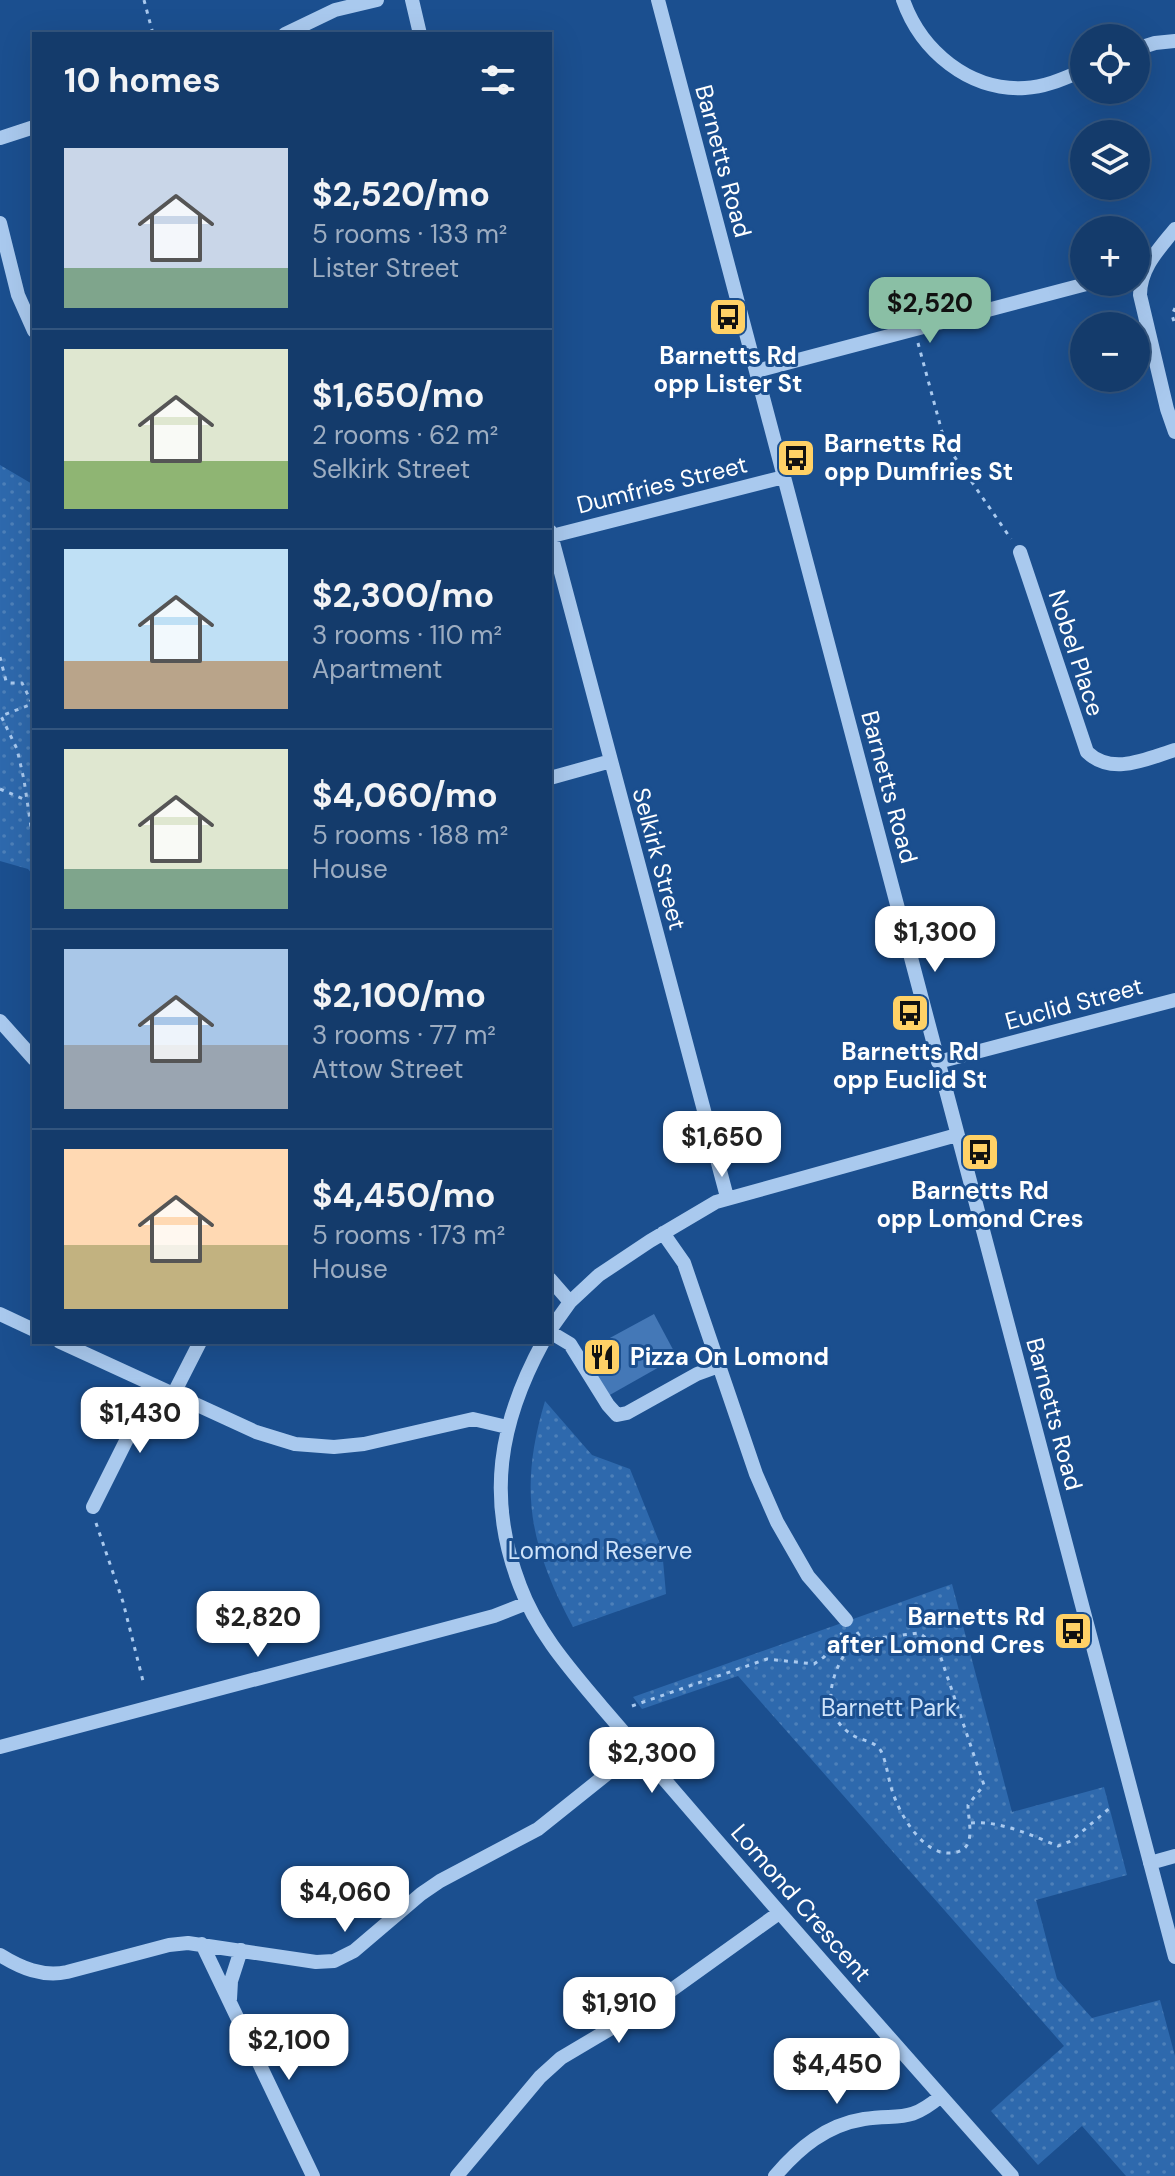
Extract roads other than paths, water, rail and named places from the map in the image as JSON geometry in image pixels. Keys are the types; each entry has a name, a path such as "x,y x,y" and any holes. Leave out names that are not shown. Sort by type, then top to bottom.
{"street":[{"path":"289,32 335,10 377,0"},
{"path":"412,0 420,32"},
{"name":"Barnetts Road","path":"658,0 1175,1957"},
{"path":"903,0 913,23 938,55 980,82 1025,88 1070,75"},
{"path":"1150,45 1175,41"},
{"path":"0,138 32,128"},
{"path":"0,223 18,295 32,326"},
{"path":"1150,260 1175,229"},
{"path":"756,371 1070,288"},
{"path":"1139,296 1175,432"},
{"name":"Dumfries Street","path":"552,534 784,477"},
{"name":"Selkirk Street","path":"552,538 727,1197"},
{"name":"Nobel Place","path":"1020,552 1082,743 1094,768 1124,765 1175,750"},
{"path":"552,777 611,761"},
{"name":"Euclid Street","path":"938,1062 1175,1000"},
{"path":"0,1021 32,1057"},
{"path":"552,1328 570,1302 613,1265 727,1197 957,1135"},
{"path":"663,1233 684,1263 756,1474 777,1522 808,1576 848,1622"},
{"path":"552,1281 570,1302"},
{"path":"0,1314 32,1329"},
{"path":"552,1332 570,1344 617,1415 627,1413 697,1374 719,1366"},
{"path":"64,1344 271,1438 307,1446 364,1444 473,1419 507,1427"},
{"path":"173,1395 199,1344"},
{"name":"Lomond Crescent","path":"542,1344 516,1397 507,1427 501,1480 508,1548 527,1603 561,1659 779,1913 1012,2176"},
{"path":"93,1507 154,1385"},
{"path":"0,1747 494,1616 527,1603"},
{"path":"0,1955 31,1970 59,1974 169,1945 202,1944 316,1962 334,1961 346,1956 440,1881 538,1829 638,1749"},
{"path":"1150,1863 1175,1856"},
{"path":"457,2176 540,2077 561,2058 660,1999 779,1913"},
{"path":"202,1944 313,2176"},
{"path":"230,2004 230,1989 241,1950"},
{"path":"775,2176 796,2152 824,2133 865,2119 911,2115 926,2109 941,2096"}],"place":[{"name":"Barnetts Rd opp Lister St","path":"728,317"},
{"name":"Barnetts Rd opp Dumfries St","path":"796,458"},
{"name":"Barnetts Rd opp Euclid St","path":"910,1013"},
{"name":"Barnetts Rd opp Lomond Cres","path":"980,1152"},
{"name":"Pizza On Lomond","path":"602,1357"},
{"name":"Barnetts Rd after Lomond Cres","path":"1073,1631"}],"park label":[{"name":"Lomond Reserve","path":"600,1551"},
{"name":"Barnett Park","path":"889,1708"}]}
